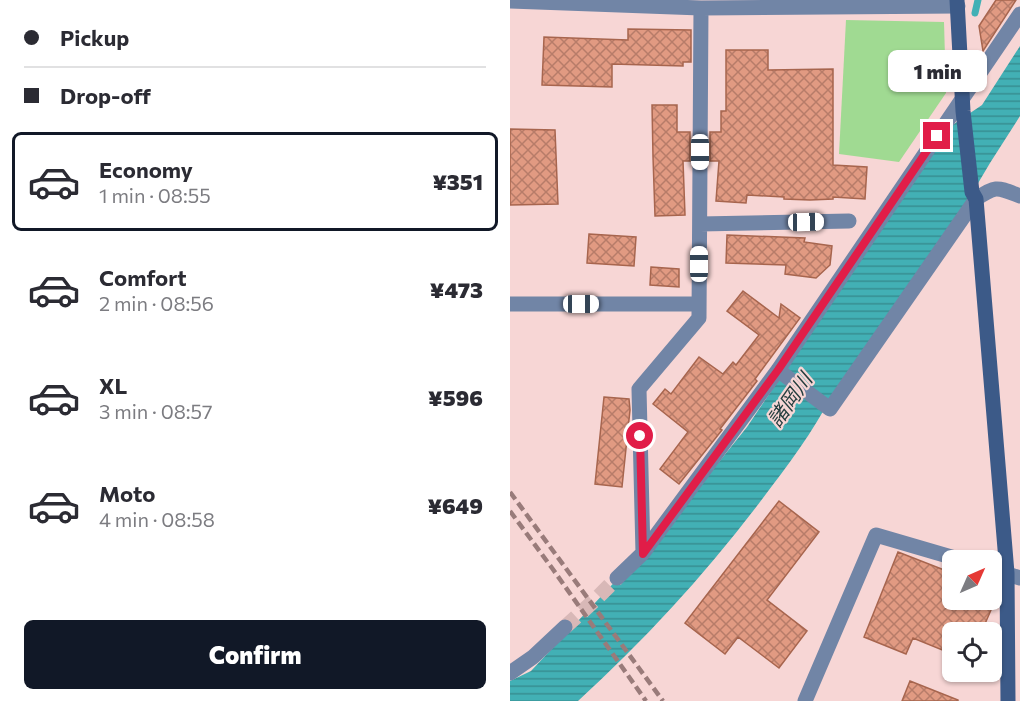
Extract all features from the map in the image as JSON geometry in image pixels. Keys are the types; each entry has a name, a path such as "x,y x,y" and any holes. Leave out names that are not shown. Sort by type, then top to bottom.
{"street":[{"path":"510,1 701,8 957,3 963,105 1013,576 1008,701"},
{"path":"643,554 639,389 699,318 701,8"},
{"path":"617,578 643,554 778,370 963,105 1020,14"},
{"path":"779,371 830,409 974,196 992,189 1002,189 1020,196"},
{"path":"700,224 849,221"},
{"path":"510,304 699,304"},
{"path":"805,701 876,534 942,554"},
{"path":"510,673 533,657 565,627"}],"green space":[{"path":"846,20 944,22 946,93 899,162 839,154"}],"water":[{"name":"諸岡川","path":"1020,46 1020,116 961,212 832,395 800,448 742,525 675,604 578,701 510,701 510,681 531,671 670,523 747,427 948,128 982,105"}],"building":[{"path":"996,0 1016,0 983,51 979,26"},
{"path":"628,29 691,30 691,62 683,62 683,66 612,64 612,87 542,85 544,37 628,40"},
{"path":"726,50 768,50 768,70 833,69 833,165 867,167 865,199 833,197 833,199 810,200 747,195 746,203 716,201 719,161 710,161 710,132 721,132 721,111 726,111"},
{"path":"652,105 677,105 677,132 690,132 690,161 683,161 685,215 655,216"},
{"path":"510,129 555,130 558,204 510,205"},
{"path":"589,234 636,237 634,266 587,263"},
{"path":"727,235 805,238 804,242 832,246 830,265 816,278 785,274 786,265 726,263"},
{"path":"651,267 679,269 679,287 650,285"},
{"path":"743,291 779,318 781,304 800,318 755,379 757,381 720,429 722,430 679,484 660,469 688,432 653,404 665,389 671,394 699,357 723,374 733,362 736,365 759,335 727,311"},
{"path":"604,397 629,399 630,410 622,487 595,484"},
{"path":"779,501 819,532 767,600 807,631 779,668 738,637 725,654 685,623"},
{"path":"898,552 942,569 942,610 991,610 986,622 942,622 942,650 913,638 906,654 864,637"},
{"path":"910,681 958,700 958,701 902,701"}],"waterway":[{"path":"975,13 978,0"}],"tunnel":[{"path":"565,627 617,578"}],"railway":[{"path":"510,492 663,701"},
{"path":"510,511 646,701"}],"route":[{"path":"640,436 643,554 778,370 937,136"}]}
